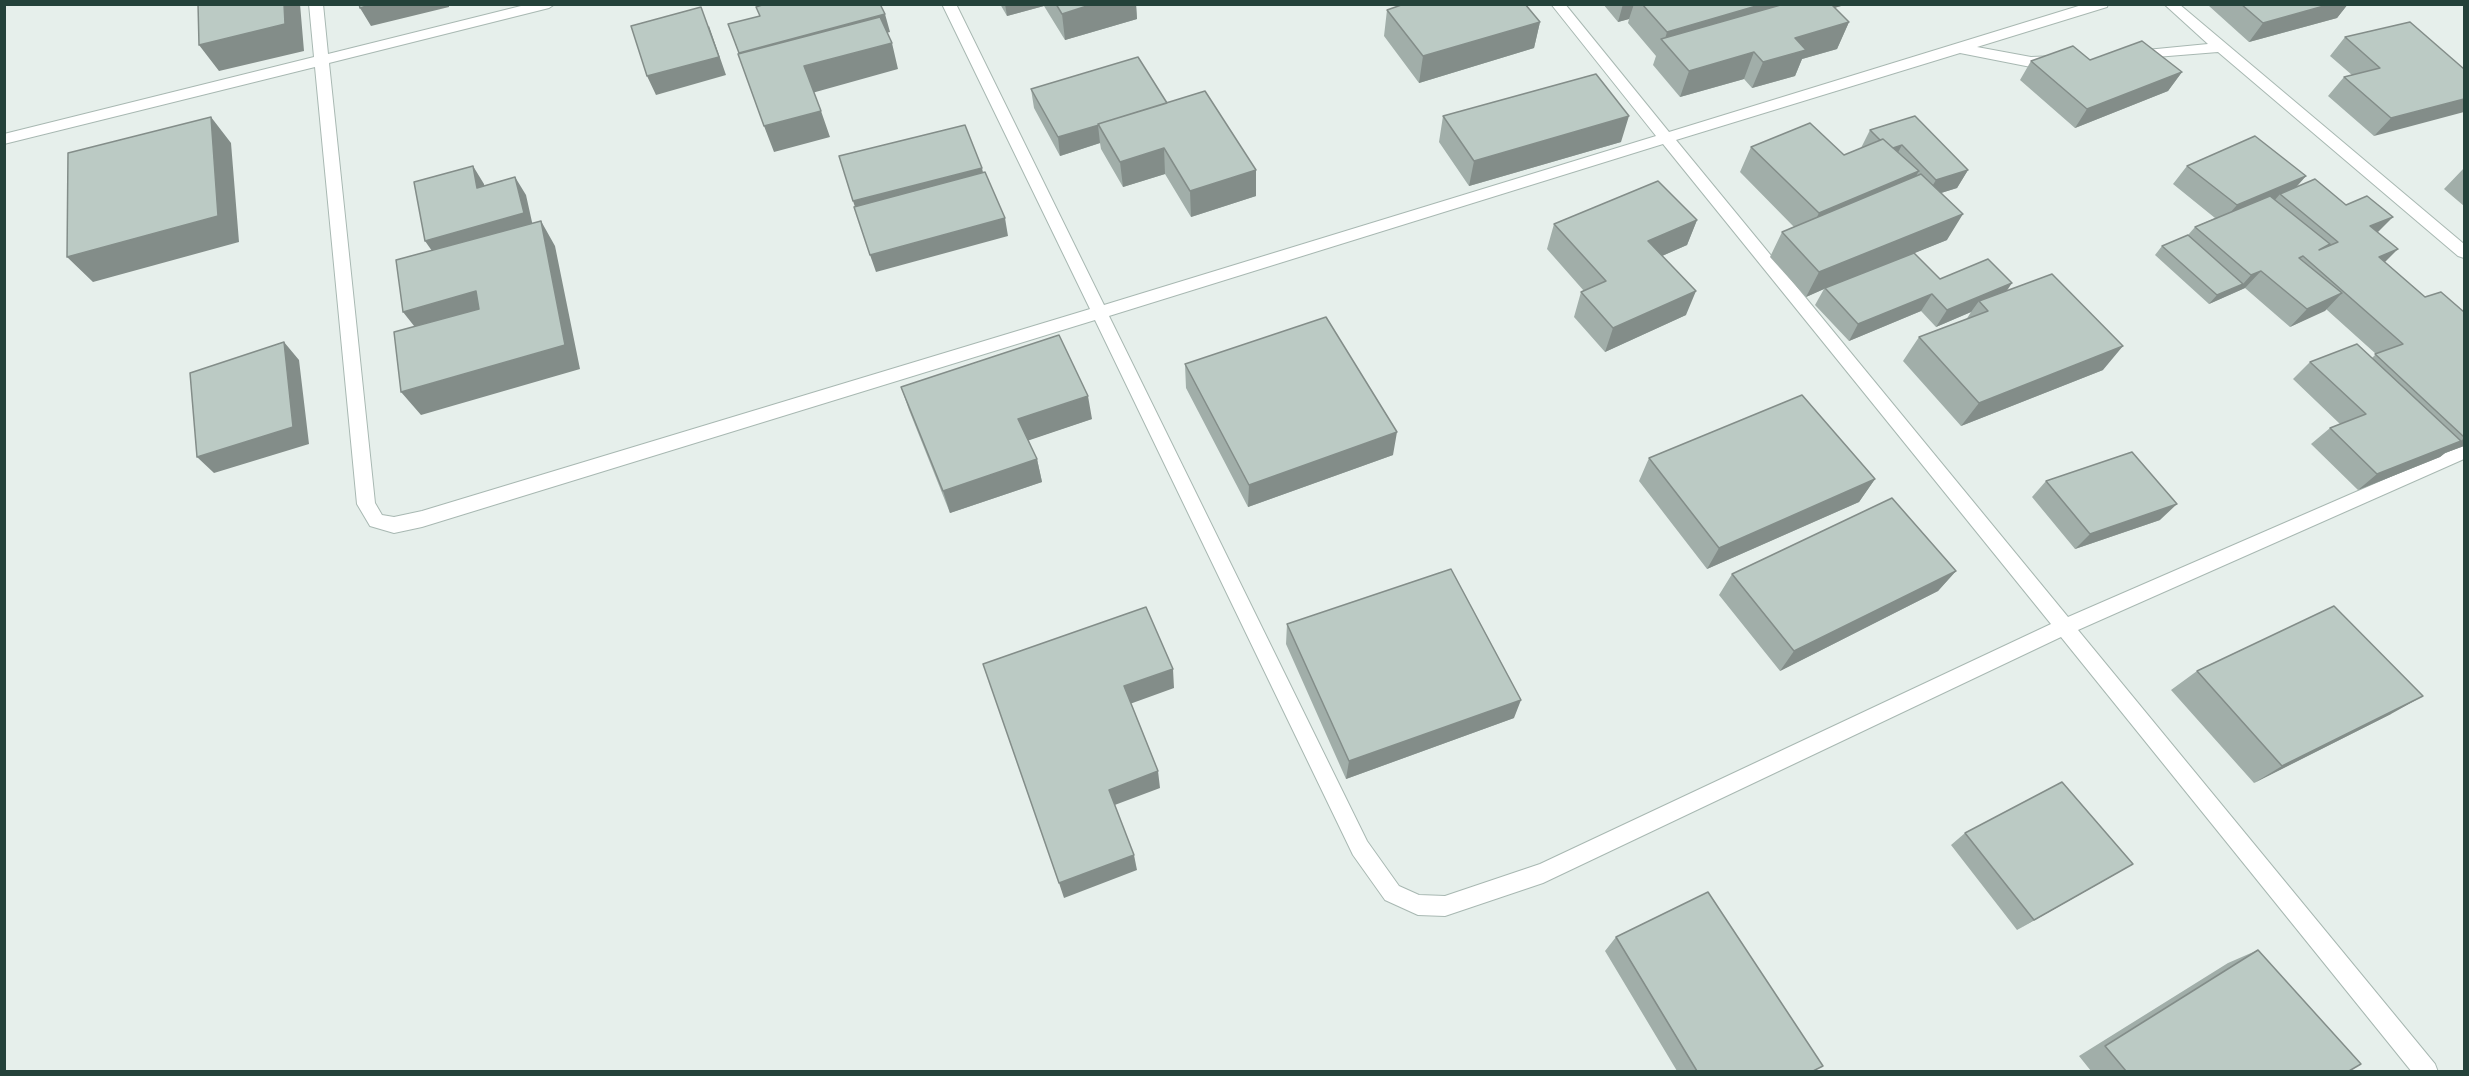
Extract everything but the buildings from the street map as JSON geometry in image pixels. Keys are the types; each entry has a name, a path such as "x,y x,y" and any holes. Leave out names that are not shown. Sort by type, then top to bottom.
{"street":[{"path":"316,4 366,504 376,521 394,525 422,519 1098,313 2102,4"},
{"path":"4,139 549,4"},
{"path":"949,4 1360,848 1392,892 1418,905 1445,906 1542,873 2064,627 2464,452"},
{"path":"1557,4 2427,1071"},
{"path":"2170,4 2464,252"},
{"path":"2120,58 2221,47"},
{"path":"1960,48 2031,62 2066,62"}]}
